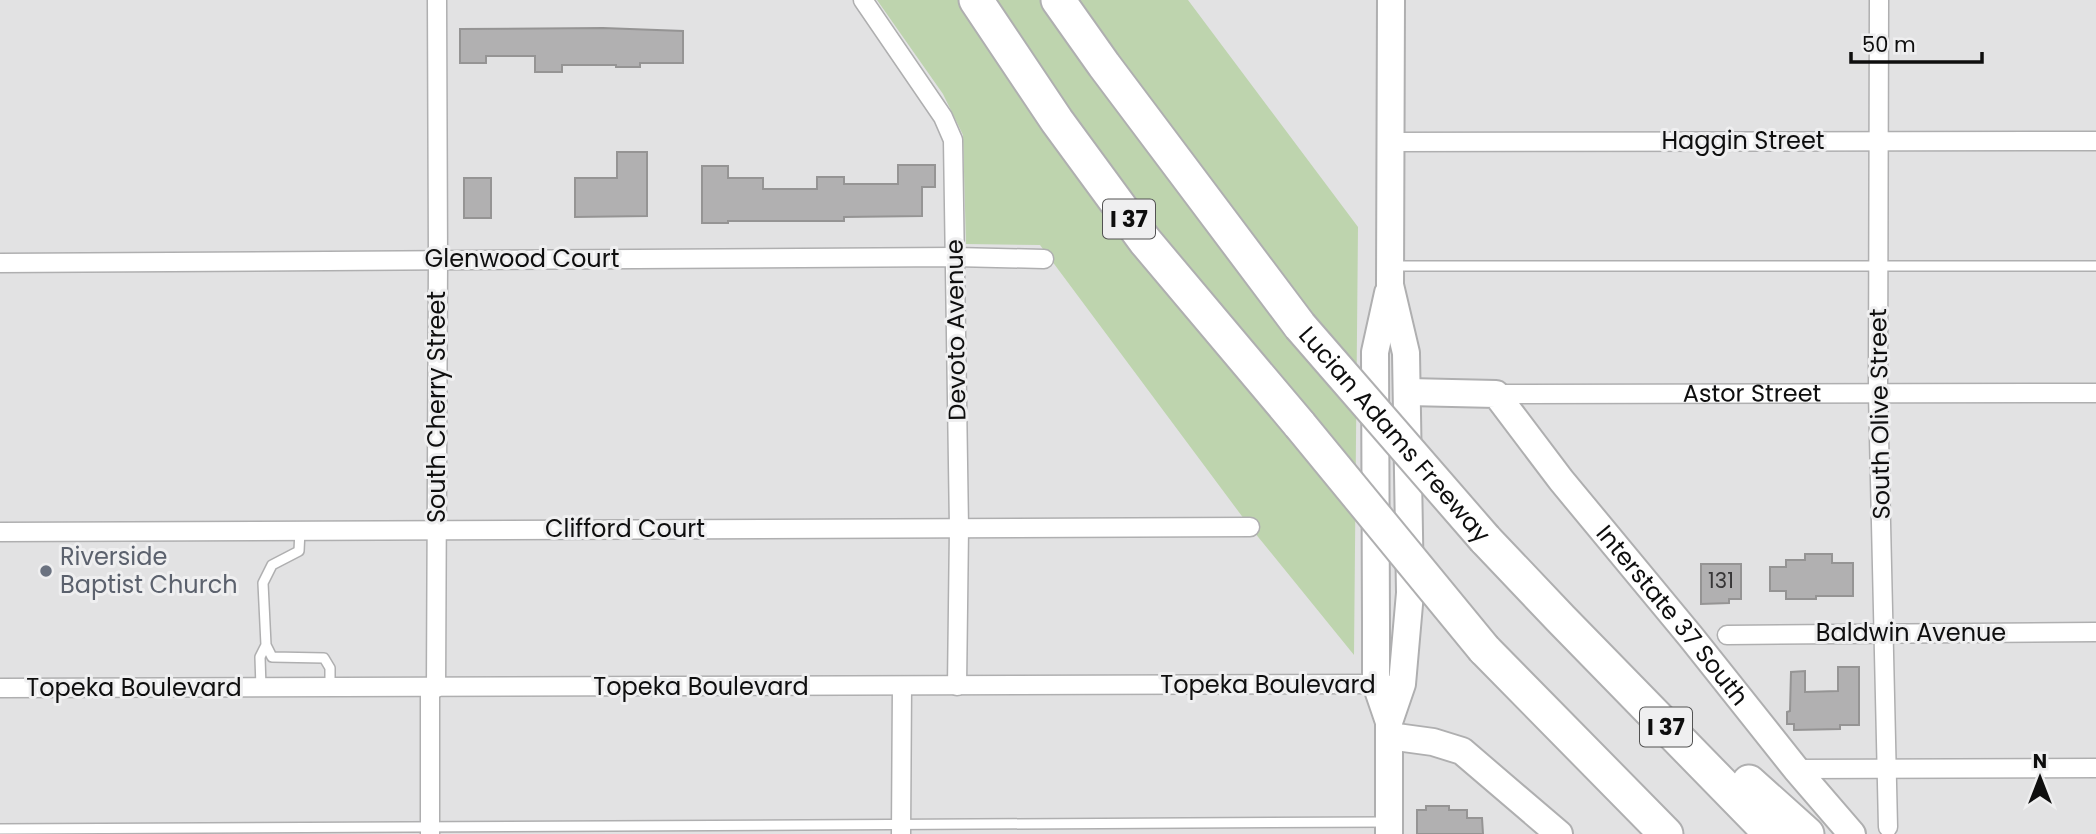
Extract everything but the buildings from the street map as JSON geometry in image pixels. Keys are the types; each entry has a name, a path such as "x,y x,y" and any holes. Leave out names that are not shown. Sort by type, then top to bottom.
{"highway":[{"name":"I 37","path":"976,0 1057,121 1168,270 1300,425 1484,649 1666,834"},
{"name":"Lucian Adams Freeway","path":"1059,0 1104,65 1300,326 1485,539 1772,834"},
{"path":"1561,619 1807,834"},
{"path":"1528,693 1637,834"}],"main road":[{"path":"1389,828 1389,729 1376,684 1375,352 1389,275 1391,0"},
{"path":"1389,275 1406,353 1410,593 1402,684 1389,729"},
{"name":"Astor Street","path":"1408,392 1496,394"},
{"name":"Interstate 37 South","path":"1496,394 1561,480 1852,834"},
{"path":"1389,729 1462,751 1559,834"}],"street":[{"name":"South Cherry Street","path":"430,830 436,529 437,0"},
{"name":"Devoto Avenue","path":"863,0 943,117 953,140 959,528 957,686"},
{"name":"South Olive Street","path":"1879,0 1878,393 1888,827"},
{"name":"Haggin Street","path":"1391,142 2096,141"},
{"name":"Glenwood Court","path":"0,263 955,257 1044,259"},
{"name":"Astor Street","path":"1496,394 2096,393"},
{"name":"Clifford Court","path":"0,532 1250,527"},
{"name":"Baldwin Avenue","path":"1727,635 2096,632"},
{"name":"Topeka Boulevard","path":"0,688 1402,684"},
{"path":"901,829 902,687"},
{"path":"1796,769 2096,768"}],"lane":[{"path":"1389,275 2096,266"},
{"path":"300,530 299,551 272,565 263,583 266,645 272,657 324,658 330,668 330,688"},
{"path":"261,688 260,657 266,645"},
{"path":"0,829 1389,828"}],"green space":[{"path":"877,0 1188,0 1358,227 1354,655 1250,527 1040,245 966,244 963,135 943,94"}],"place":[{"name":"Riverside Baptist Church","path":"46,571"}]}
